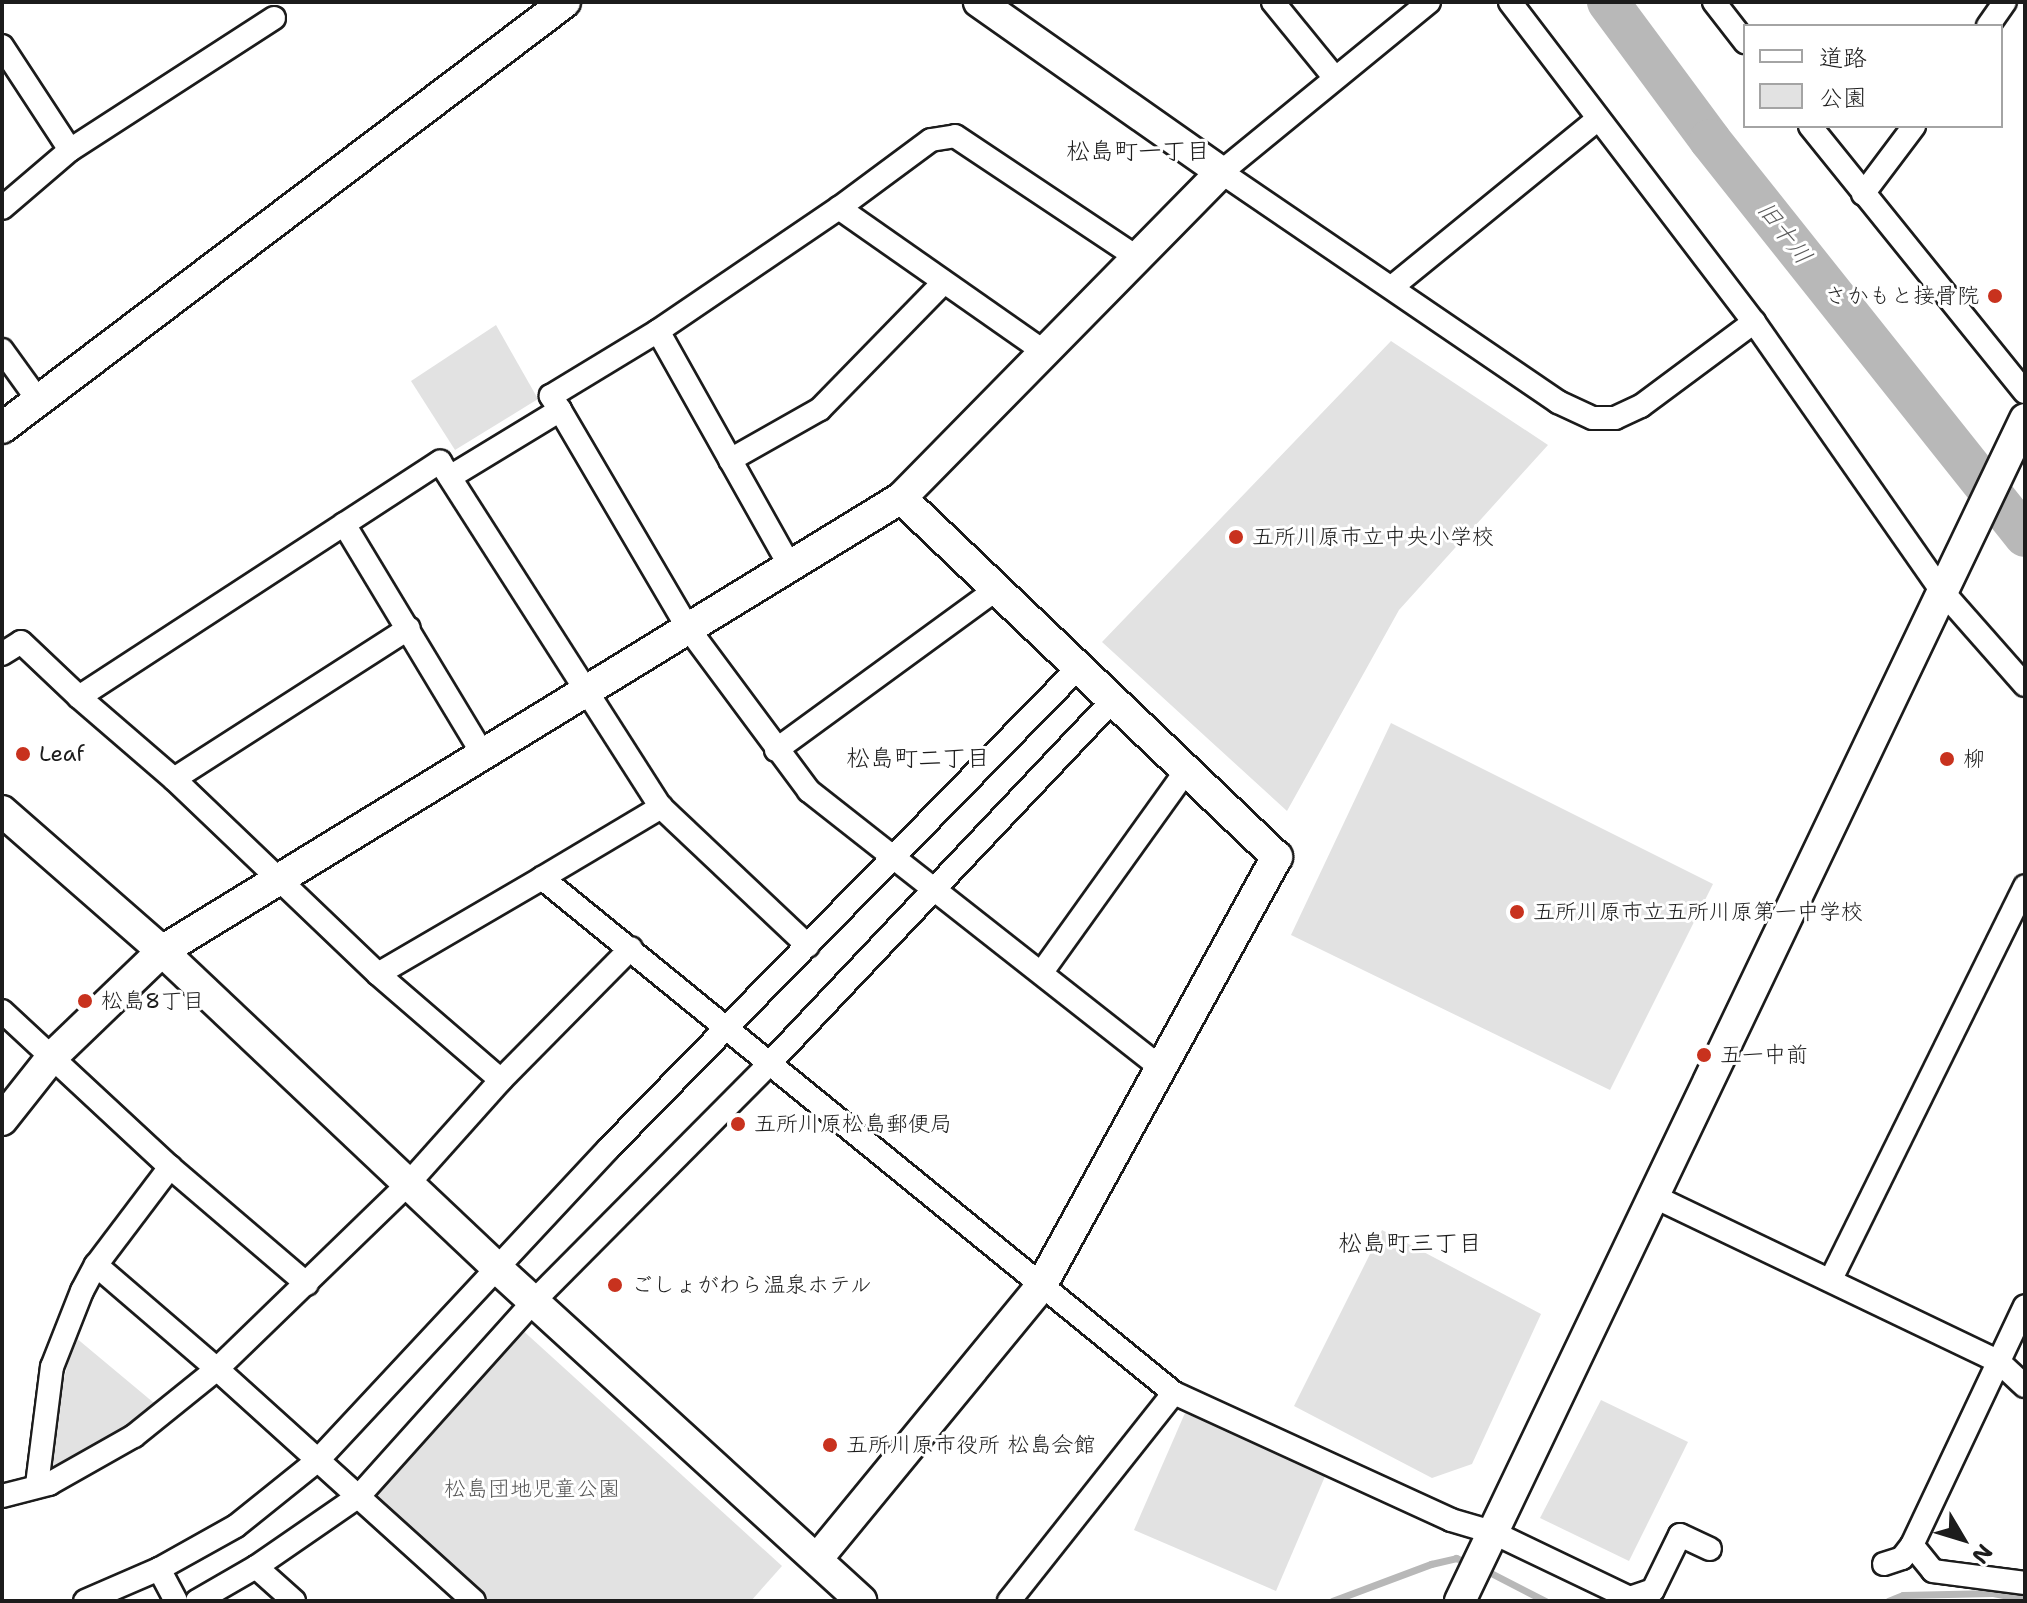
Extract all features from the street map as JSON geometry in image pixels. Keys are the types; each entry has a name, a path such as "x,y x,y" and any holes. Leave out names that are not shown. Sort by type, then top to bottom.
{"street":[{"path":"2,428 565,2"},
{"path":"979,2 1558,402 1593,418 1615,418 1641,406 1754,322"},
{"path":"1273,2 1335,78"},
{"path":"2,1120 52,1057 162,951 901,498 1221,172 1429,2"},
{"path":"1510,2 2025,685"},
{"path":"1714,2 1743,39"},
{"path":"1989,24 2005,2"},
{"path":"2,208 70,150 274,18"},
{"path":"2,46 70,150"},
{"path":"1392,287 1598,119"},
{"path":"1812,128 2025,392"},
{"path":"1863,194 1912,128"},
{"path":"1138,258 955,136 931,140 839,208 658,331 551,396 688,628 809,791 1162,1069"},
{"path":"839,208 1046,353"},
{"path":"730,460 820,409 944,282"},
{"path":"658,331 790,566"},
{"path":"2,350 38,400"},
{"path":"450,477 560,410"},
{"path":"1461,1598 2025,419"},
{"path":"79,697 440,462 661,807 808,946"},
{"path":"817,1559 1041,1286 1277,857 901,498"},
{"path":"344,524 483,754"},
{"path":"776,750 998,588"},
{"path":"174,779 409,628"},
{"path":"2,654 21,642 174,779 378,974 501,1080"},
{"path":"85,1601 159,1569 236,1526 318,1460 608,1149 727,1031 1079,667"},
{"path":"197,1601 256,1567 359,1496 535,1300 768,1065 1113,700"},
{"path":"1042,972 1185,772"},
{"path":"378,974 661,807"},
{"path":"2,811 162,951 498,1269 861,1601"},
{"path":"542,878 1174,1393 1489,1539 1630,1598 1653,1590 1680,1535 1710,1549"},
{"path":"1831,1279 2025,886"},
{"path":"2,1496 49,1484 134,1436 217,1369 408,1184 501,1080 631,948"},
{"path":"2,1011 170,1167 307,1284"},
{"path":"37,1485 52,1367 96,1265 170,1167"},
{"path":"1653,1196 1999,1362 2025,1386"},
{"path":"96,1265 217,1369 474,1601"},
{"path":"1884,1564 1902,1558 1912,1545 2025,1306"},
{"path":"1009,1601 1174,1393"},
{"path":"1912,1545 1933,1571 2025,1583"},
{"path":"256,1567 294,1601"},
{"path":"159,1569 176,1601"}],"green space":[{"path":"496,325 538,399 455,450 411,381"},
{"path":"1391,341 1548,445 1399,610 1287,811 1102,642"},
{"path":"1391,723 1713,884 1610,1090 1291,935"},
{"path":"1382,1230 1541,1314 1472,1464 1432,1478 1294,1406"},
{"name":"松島団地児童公園","path":"519,1327 782,1566 751,1601 489,1601 372,1495"},
{"path":"75,1337 160,1408 57,1476 47,1473 59,1397"},
{"path":"1601,1400 1688,1442 1629,1561 1540,1518"},
{"path":"1185,1413 1326,1474 1276,1591 1134,1530"}],"waterway":[{"name":"旧十川","path":"1608,2 1710,140 2025,536"},
{"path":"1332,1601 1431,1564 1456,1558 1470,1564"},
{"path":"1485,1570 1545,1601"},
{"path":"1888,1601 1903,1595 1993,1593 2025,1599"}],"place":[{"name":"さかもと接骨院","path":"1995,296"},
{"name":"五所川原市立中央小学校","path":"1236,537"},
{"name":"Leaf","path":"23,754"},
{"name":"柳","path":"1947,759"},
{"name":"五所川原市立五所川原第一中学校","path":"1517,912"},
{"name":"松島8丁目","path":"85,1001"},
{"name":"五一中前","path":"1704,1055"},
{"name":"五所川原松島郵便局","path":"738,1124"},
{"name":"ごしょがわら温泉ホテル","path":"615,1285"},
{"name":"五所川原市役所 松島会館","path":"830,1445"}],"district":[{"name":"松島町一丁目","path":"1138,152"},
{"name":"松島町二丁目","path":"918,759"},
{"name":"松島町三丁目","path":"1410,1244"}]}
